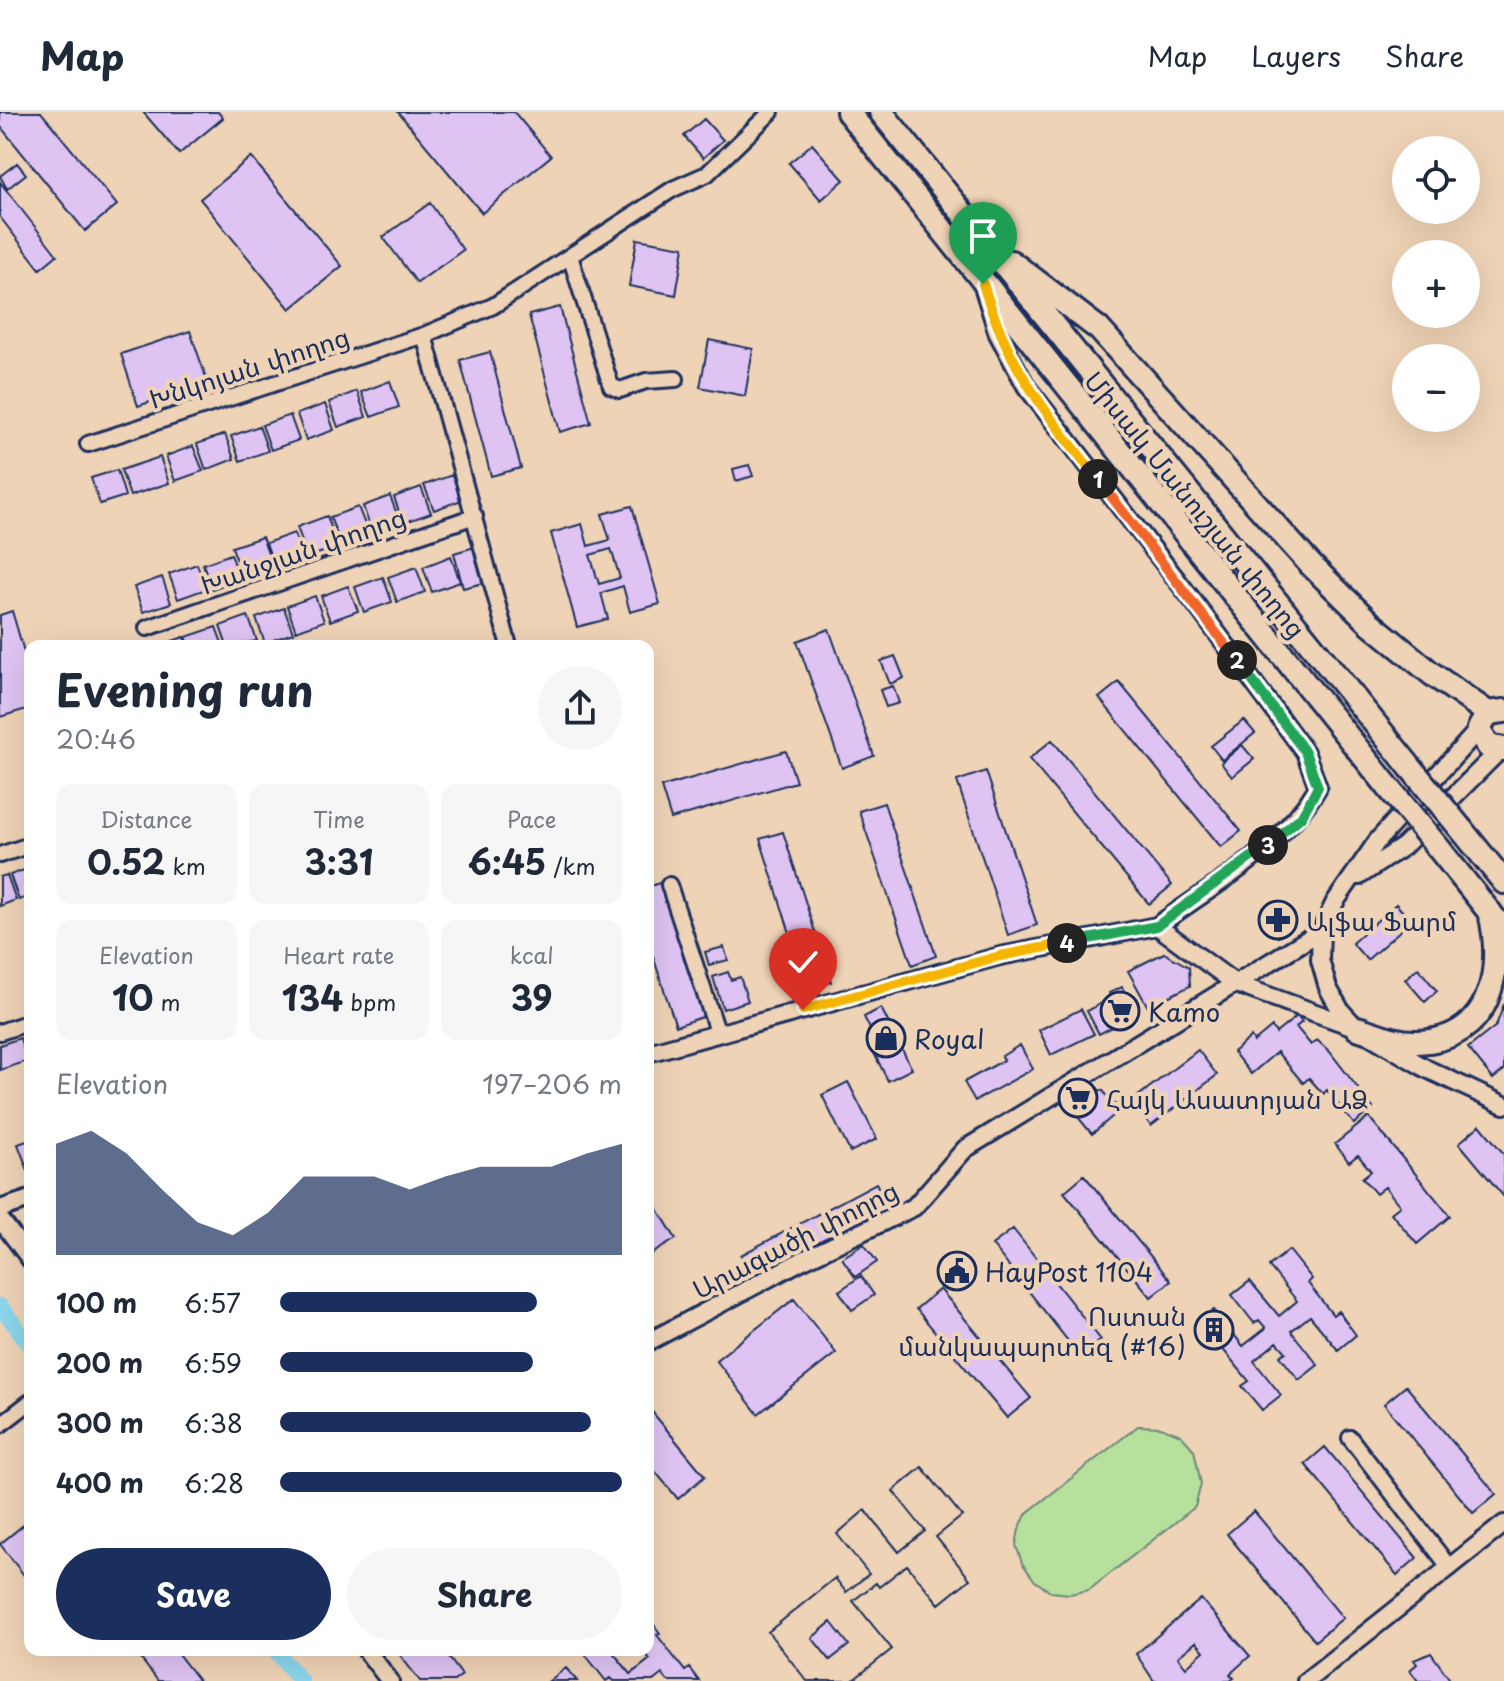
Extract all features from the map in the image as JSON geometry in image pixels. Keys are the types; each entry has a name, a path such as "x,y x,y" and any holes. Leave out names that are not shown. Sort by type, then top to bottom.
{"highway":[{"name":"Միսակ Մանուշյան փողոց","path":"848,112 1497,921"},
{"name":"Միսակ Մանուշյան փողոց","path":"881,112 1504,882"},
{"path":"980,237 1099,329 1310,564 1370,623 1494,713 1488,746 1502,750"},
{"path":"1357,1028 1393,1039 1437,1040 1462,1030 1482,1012 1496,990 1502,964 1497,921"}],"street":[{"name":"Խնկոյան փողոց","path":"88,444 424,335 493,306 673,189 707,174 771,112"},
{"path":"570,256 611,386 620,390 646,381 676,379"},
{"path":"654,1051 1000,956 1157,926 1301,817 1318,787 1305,752 1194,602 1026,386 998,334 983,284"},
{"path":"424,335 507,640"},
{"name":"Խանջյան փողոց","path":"147,628 475,516"},
{"path":"1357,1028 1341,1011 1328,988 1320,960 1321,931 1335,902 1354,879 1378,840 1494,713"},
{"path":"1354,879 1404,846 1502,750"},
{"path":"0,855 24,847"},
{"path":"669,885 718,1034"},
{"path":"1157,926 1236,984 1357,1028 1427,1069 1504,1105"},
{"name":"Արագածի փողոց","path":"654,1339 801,1261 914,1207 965,1149 1321,931"},
{"path":"0,1032 24,1024"},
{"path":"0,1209 24,1201"},
{"path":"0,1219 24,1251"},
{"path":"0,1425 24,1407"},
{"path":"1350,1438 1450,1568"},
{"path":"1306,1681 1504,1524"},
{"path":"371,1656 390,1681"}],"green space":[{"path":"1138,1426 1161,1427 1181,1435 1194,1450 1201,1484 1195,1507 1089,1590 1070,1594 1051,1592 1035,1581 1022,1563 1016,1545 1027,1513"}],"building":[{"path":"0,112 41,112 117,205 85,231 0,126"},
{"path":"143,112 218,112 223,118 179,154"},
{"path":"398,112 514,112 551,156 482,213"},
{"path":"704,119 723,140 703,158 684,136"},
{"path":"812,144 844,180 821,200 789,163"},
{"path":"251,157 342,266 290,309 200,199"},
{"path":"17,163 26,174 7,189 0,176"},
{"path":"0,182 57,255 40,269 0,217"},
{"path":"430,203 463,250 417,283 383,237"},
{"path":"637,239 684,247 676,295 629,286"},
{"path":"560,307 591,423 560,432 529,315"},
{"path":"190,331 208,383 138,406 121,354"},
{"path":"709,340 753,349 745,396 700,387"},
{"path":"490,352 521,468 491,476 460,360"},
{"path":"390,381 399,407 371,417 361,392"},
{"path":"357,391 366,417 338,427 329,402"},
{"path":"325,404 334,430 306,440 297,414"},
{"path":"290,415 299,440 271,450 262,425"},
{"path":"259,426 268,451 240,461 231,436"},
{"path":"225,434 234,459 206,470 197,444"},
{"path":"193,446 203,471 175,481 166,456"},
{"path":"160,457 169,483 130,496 121,470"},
{"path":"749,465 753,476 736,481 733,469"},
{"path":"117,470 125,496 100,504 91,478"},
{"path":"452,475 462,500 434,510 424,485"},
{"path":"421,487 431,513 403,523 394,497"},
{"path":"390,496 400,522 372,532 363,506"},
{"path":"632,506 660,604 630,612 623,586 601,593 608,619 577,627 551,533 582,524 588,546 610,540 602,514","holes":["611,549 620,578 599,584 590,555"]},
{"path":"358,507 368,532 340,542 330,517"},
{"path":"327,516 338,547 308,557 297,527"},
{"path":"294,533 303,558 275,568 266,543"},
{"path":"262,537 273,567 243,578 232,547"},
{"path":"478,546 488,582 463,588 454,553"},
{"path":"231,554 240,579 212,589 203,564"},
{"path":"451,556 460,582 432,592 423,567"},
{"path":"197,564 206,589 178,599 169,574"},
{"path":"416,567 425,592 397,602 388,577"},
{"path":"162,577 171,603 143,612 134,587"},
{"path":"383,577 392,602 364,612 355,587"},
{"path":"348,586 358,611 330,621 321,596"},
{"path":"315,596 324,621 296,631 287,606"},
{"path":"284,608 293,633 264,640 256,618"},
{"path":"12,611 24,652 24,710 0,717 0,615"},
{"path":"248,616 257,640 225,640 220,626"},
{"path":"216,627 221,640 187,640 186,637"},
{"path":"829,629 874,756 842,768 797,641"},
{"path":"895,656 904,678 890,684 881,661"},
{"path":"1119,682 1241,831 1221,847 1099,698"},
{"path":"893,686 899,703 886,707 880,690"},
{"path":"1244,720 1255,733 1222,760 1211,746"},
{"path":"1052,740 1172,885 1149,904 1029,759"},
{"path":"1242,745 1254,759 1232,777 1221,763"},
{"path":"786,751 796,782 671,819 661,787"},
{"path":"986,771 1037,925 1008,935 957,781"},
{"path":"884,803 936,956 912,965 859,811"},
{"path":"783,832 831,982 808,990 760,839"},
{"path":"24,870 24,898 19,900 10,875"},
{"path":"7,875 16,900 0,906 0,877"},
{"path":"662,882 705,1016 676,1026 654,959 654,885"},
{"path":"1396,904 1411,921 1367,960 1352,943"},
{"path":"1274,910 1288,928 1278,937 1263,919"},
{"path":"724,947 728,960 709,965 705,952"},
{"path":"1164,953 1189,967 1190,986 1148,1007 1128,971"},
{"path":"1418,968 1437,991 1425,1002 1405,979"},
{"path":"728,972 731,980 740,977 748,1001 723,1009 713,977"},
{"path":"1122,987 1136,1015 1099,1034 1087,1011 1111,998 1109,993"},
{"path":"1504,1004 1504,1070 1493,1079 1468,1048 1496,1026"},
{"path":"881,1008 912,1069 888,1081 871,1047 877,1043 864,1017"},
{"path":"1081,1009 1094,1034 1051,1055 1039,1030"},
{"path":"1297,1016 1302,1022 1296,1027 1311,1045 1317,1040 1330,1052 1373,1108 1354,1124 1327,1090 1323,1094 1309,1078 1303,1083 1277,1052 1251,1074 1233,1052 1251,1037 1254,1042 1272,1027 1276,1033"},
{"path":"20,1038 24,1062 0,1070 0,1045"},
{"path":"1020,1045 1033,1069 975,1101 964,1082 1004,1060 1002,1056"},
{"path":"1198,1050 1217,1075 1151,1126 1132,1101"},
{"path":"848,1082 877,1139 850,1152 822,1095"},
{"path":"1088,1087 1103,1091 1120,1110 1092,1134 1067,1104"},
{"path":"1369,1117 1450,1216 1417,1244 1391,1213 1400,1206 1385,1187 1376,1194 1362,1178 1371,1171 1358,1155 1349,1162 1335,1144"},
{"path":"1480,1125 1504,1154 1504,1197 1459,1143"},
{"path":"24,1142 24,1160 18,1144"},
{"path":"1084,1175 1171,1281 1151,1297 1064,1192"},
{"path":"876,1183 889,1208 752,1276 741,1255"},
{"path":"654,1203 676,1239 654,1252"},
{"path":"1013,1229 1101,1340 1080,1356 992,1245"},
{"path":"864,1244 877,1262 855,1277 842,1258"},
{"name":"Ոստան մանկապարտեզ (#16)","path":"1289,1250 1312,1279 1308,1283 1333,1315 1338,1311 1356,1335 1338,1350 1310,1316 1291,1331 1318,1365 1299,1380 1280,1356 1286,1352 1277,1342 1254,1361 1281,1395 1262,1410 1242,1386 1249,1381 1221,1347 1215,1352 1194,1326 1214,1310 1243,1346 1266,1328 1259,1320 1254,1323 1232,1295 1250,1281 1279,1316 1297,1301 1269,1266"},
{"path":"861,1276 874,1295 852,1310 839,1291"},
{"path":"940,1289 1031,1398 1007,1418 916,1309"},
{"path":"794,1299 836,1353 758,1414 716,1360"},
{"path":"1406,1386 1496,1494 1473,1513 1384,1404"},
{"path":"654,1414 705,1476 678,1499 654,1470"},
{"path":"1325,1447 1417,1558 1397,1575 1305,1464"},
{"path":"922,1467 962,1516 936,1537 970,1579 939,1604 907,1565 879,1587 876,1583 853,1601 892,1649 852,1681 807,1681 768,1632 835,1578 846,1592 869,1574 837,1534 865,1510 899,1552 925,1531 893,1491","holes":["831,1622 849,1645 830,1660 812,1638"]},
{"path":"922,1467 962,1516 936,1537 970,1579 939,1604 907,1565 879,1587 876,1583 853,1601 892,1649 852,1681 807,1681 768,1632 835,1578 846,1592 869,1574 837,1534 865,1510 899,1552 925,1531 893,1491"},
{"path":"1254,1511 1343,1618 1315,1641 1227,1534"},
{"path":"24,1525 24,1575 0,1544"},
{"path":"1201,1599 1250,1656 1230,1674 1234,1678 1230,1681 1154,1681 1136,1654","holes":["1196,1642 1204,1651 1186,1667 1178,1657"]},
{"path":"654,1625 660,1633 657,1635 685,1671 689,1668 699,1681 668,1681 662,1674 653,1681 614,1681 611,1678 606,1681 586,1656 616,1656 631,1674 650,1659 647,1656 654,1656"},
{"path":"1431,1653 1451,1681 1418,1681 1410,1670 1417,1664 1414,1660"},
{"path":"139,1656 180,1656 199,1681 158,1681"},
{"path":"401,1656 448,1656 462,1675 454,1681 420,1681"},
{"path":"566,1668 577,1681 549,1681"}],"waterway":[{"path":"0,1306 24,1337"},
{"path":"280,1656 301,1681"}],"place":[{"name":"Ալֆա Ֆարմ","path":"1278,920"},
{"name":"Kamo","path":"1120,1011"},
{"name":"Royal","path":"886,1038"},
{"name":"Հայկ Ասատրյան ԱՁ","path":"1078,1098"},
{"name":"HayPost 1104","path":"957,1271"},
{"name":"Ոստան մանկապարտեզ (#16)","path":"1214,1330"}],"route":[{"path":"803,1010 1000,956 1157,926 1301,817 1318,787 1305,752 1194,602 1026,386 998,334 983,284"}]}
